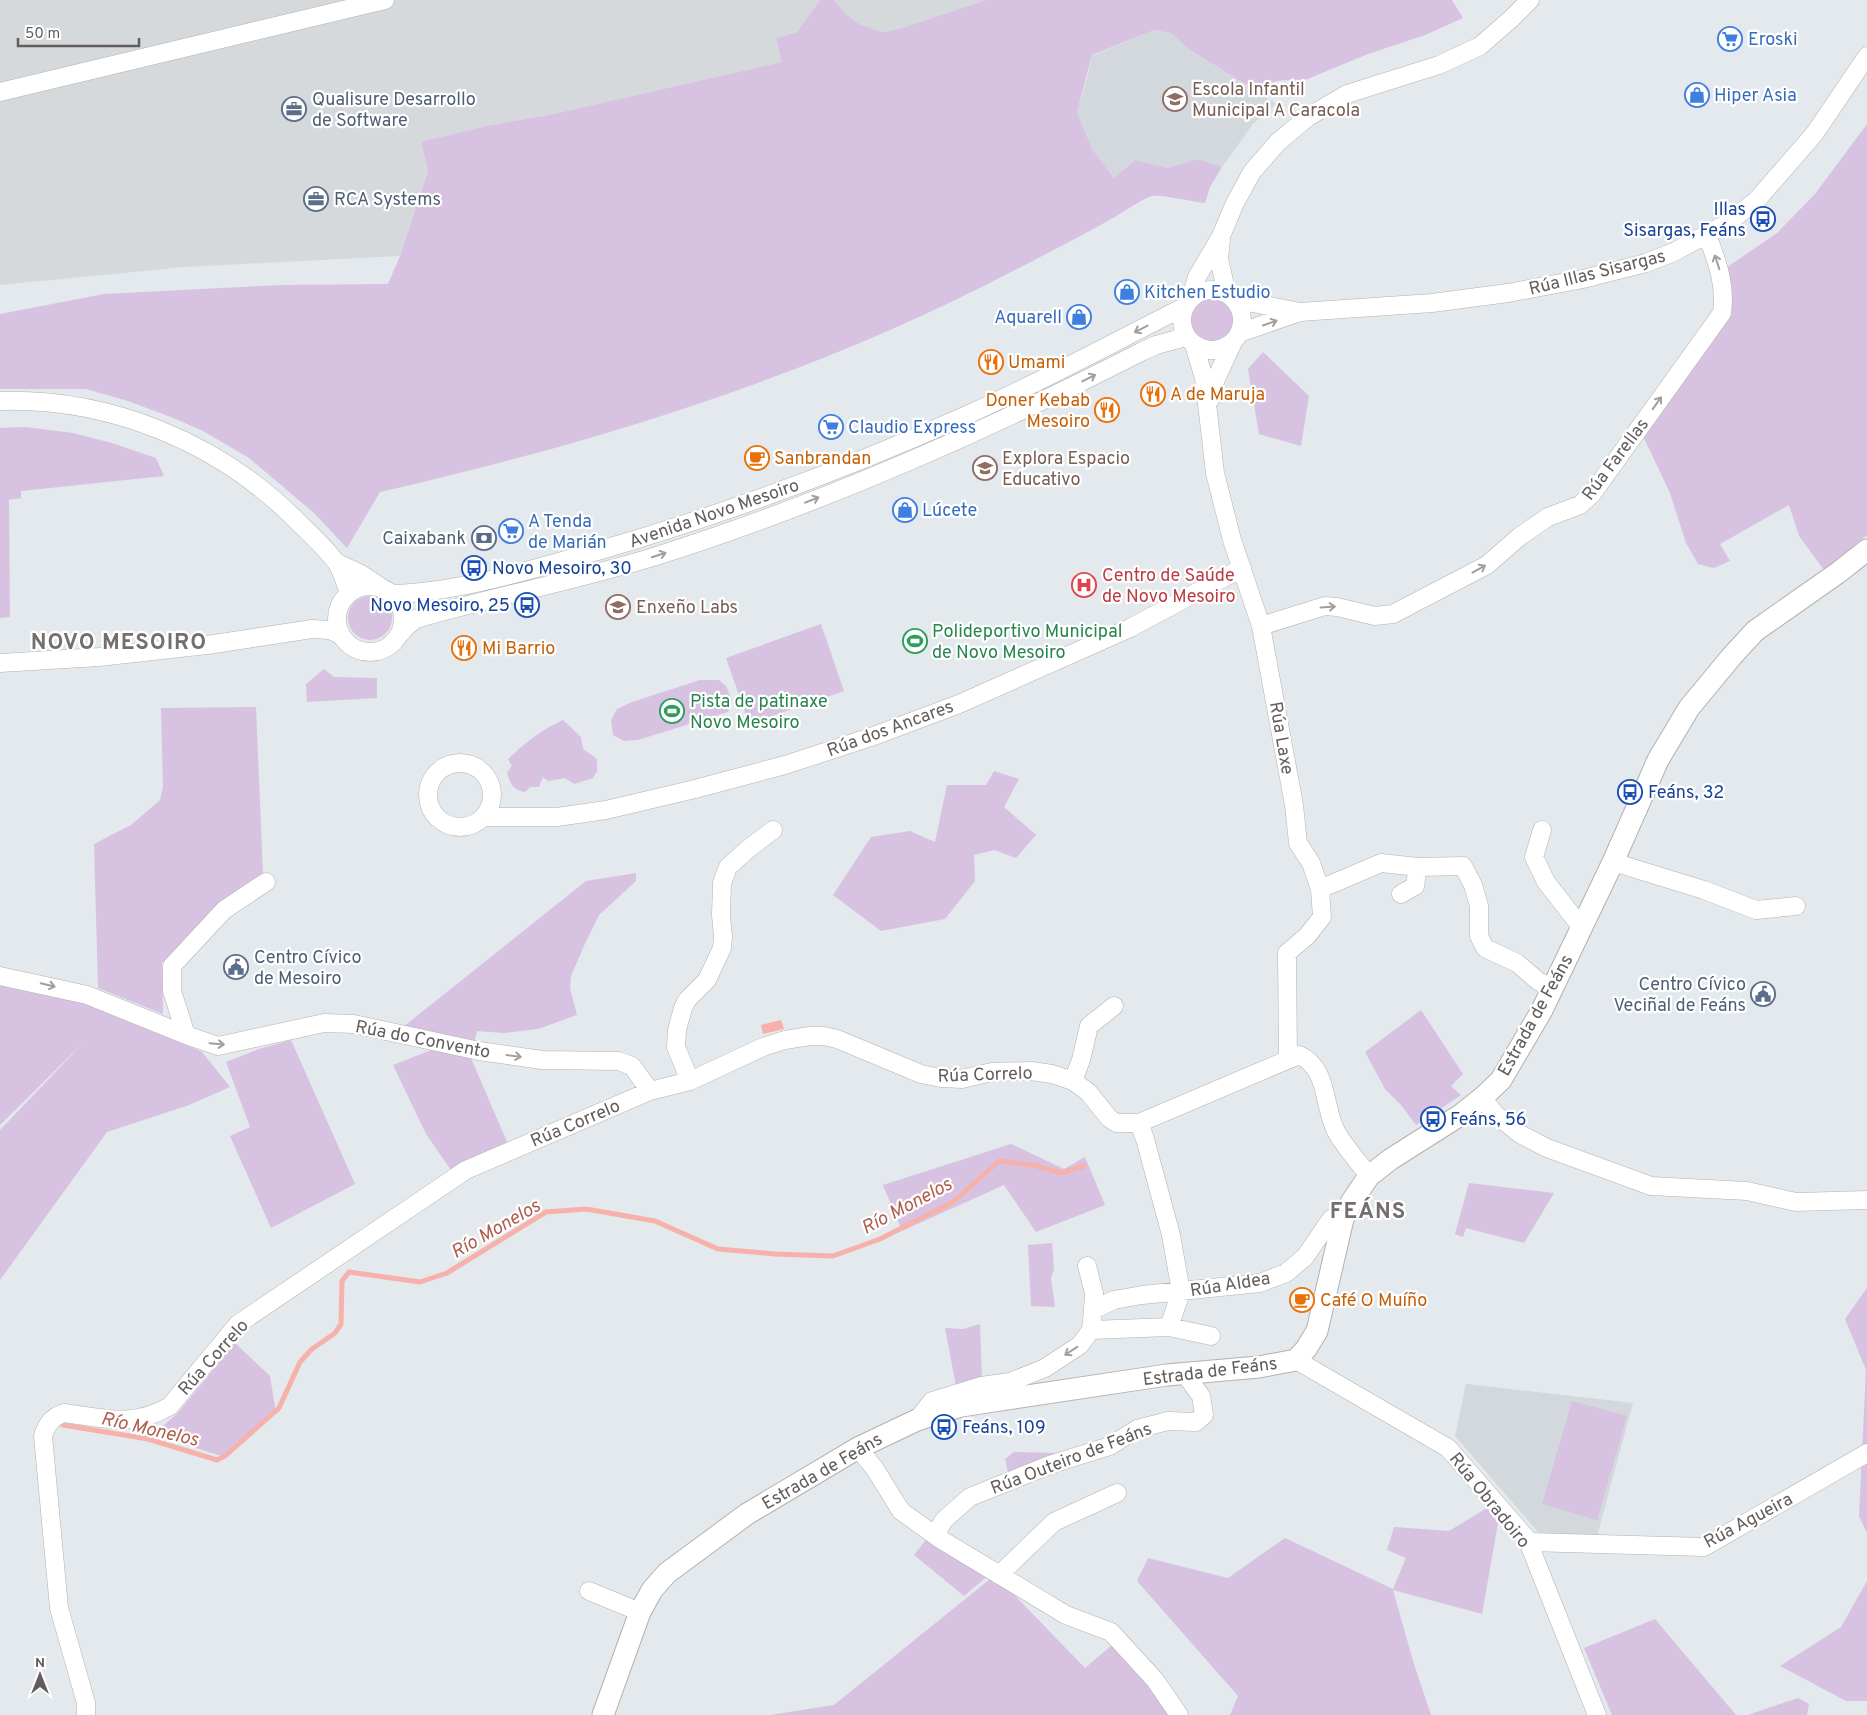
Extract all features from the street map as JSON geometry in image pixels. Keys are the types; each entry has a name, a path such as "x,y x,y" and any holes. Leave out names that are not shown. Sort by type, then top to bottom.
{"street":[{"path":"0,92 385,0"},
{"path":"1221,236 1220,259 1228,294 1237,303 1242,312 1242,323 1236,338 1224,348 1203,350 1190,341 1182,327 1181,317 1197,277 1221,236 1235,203 1252,172 1278,142 1308,116 1347,94 1439,65 1480,46 1530,0"},
{"name":"Rúa Illas Sisargas","path":"1228,294 1253,303 1300,312 1432,303 1536,288 1583,279 1646,262 1674,252 1726,224 1756,201 1815,133 1867,56"},
{"name":"Rúa Farellas","path":"1261,626 1325,606 1375,616 1393,614 1487,565 1519,537 1548,517 1580,505 1592,494 1722,313 1724,299 1722,282 1707,235"},
{"path":"1187,302 1199,292 1210,290 1228,294"},
{"name":"Avenida Novo Mesoiro","path":"387,591 441,590 544,566 646,537 788,489 880,453 1054,374 1187,302"},
{"name":"Rúa Illas Sisargas","path":"1236,338 1300,312"},
{"name":"Rúa Laxe","path":"1208,405 1215,381 1236,338"},
{"name":"Avenida Novo Mesoiro","path":"398,636 416,619 649,558 723,533 874,477 971,435 1156,345 1190,341"},
{"name":"Rúa Laxe","path":"1190,341 1204,378 1215,473 1232,540 1261,626 1294,805 1298,843 1311,862 1320,889 1322,917 1307,936 1287,953 1288,1059"},
{"path":"0,400 43,401 95,410 158,428 184,440 241,474 278,502 337,563 361,574 387,591 399,603 402,625 398,636 380,650 369,652 358,650 348,644 341,635 337,624 337,612 345,598 337,563"},
{"name":"Estrada de Feáns","path":"603,1715 640,1612 652,1590 666,1573 747,1514 858,1448 917,1420 971,1405 1184,1373 1259,1367 1296,1360 1306,1349 1317,1331 1343,1219 1352,1201 1370,1176 1391,1159 1462,1114 1501,1080 1542,1010 1613,862 1658,760 1689,708 1755,631 1867,550"},
{"name":"Rúa dos Ancares","path":"515,816 493,796 492,785 478,767 468,763 456,762 436,772 430,782 429,804 434,814 442,822 453,827 475,824 484,817 557,817 615,808 695,789 785,765 871,737 959,704 1122,632 1242,568"},
{"path":"312,629 328,618 345,598 359,588 370,586 387,591"},
{"path":"0,663 99,657 198,646 312,629 330,630 341,635"},
{"path":"484,817 491,808 493,796"},
{"path":"690,1081 676,1047 677,1030 687,1000 706,980 722,948 724,937 721,915 722,883 728,867 772,830"},
{"path":"1542,830 1534,857 1546,882 1582,928"},
{"path":"1320,889 1382,862 1418,867 1463,866 1479,906 1479,936 1485,948 1518,963 1538,981 1552,988"},
{"path":"1613,862 1704,890 1756,910 1796,906"},
{"path":"1401,894 1415,886 1418,867"},
{"path":"186,1035 172,991 172,966 224,910 266,882"},
{"name":"Rúa do Convento","path":"0,976 87,994 186,1035 218,1046 324,1023 354,1024 478,1051 533,1059 620,1061 632,1066 650,1092"},
{"path":"1073,1081 1081,1060 1089,1026 1114,1006"},
{"name":"Rúa Correlo","path":"86,1715 86,1703 59,1608 43,1436 50,1421 56,1415 64,1413 122,1420 138,1419 155,1414 170,1406 238,1324 466,1170 650,1092 690,1081 785,1040 824,1036 837,1039 921,1074 941,1078 962,1079 992,1072 1032,1071 1052,1074 1073,1081 1088,1092 1109,1118 1116,1123 1138,1123 1299,1055 1309,1059 1318,1069 1335,1130 1370,1176"},
{"path":"1482,1098 1495,1114 1520,1134 1547,1148 1651,1186 1747,1191 1796,1202 1867,1200"},
{"path":"1138,1123 1145,1139 1171,1234 1181,1292 1169,1326"},
{"name":"Rúa Aldea","path":"1093,1310 1114,1300 1142,1295 1260,1283 1286,1273 1305,1257 1331,1219 1343,1219"},
{"path":"917,1420 932,1401 982,1386 1010,1382 1045,1368 1080,1346 1091,1330 1093,1310 1094,1292 1088,1266"},
{"path":"1091,1330 1169,1326 1211,1336"},
{"name":"Rúa Obradoiro","path":"1296,1360 1448,1448 1529,1542 1597,1715"},
{"name":"Rúa Outeiro de Feáns","path":"934,1535 944,1520 970,1497 1052,1464 1110,1446 1137,1429 1168,1421 1196,1422 1204,1415 1201,1396 1184,1373"},
{"path":"858,1448 875,1469 902,1512 934,1535 1066,1615 1111,1632 1155,1680 1179,1715"},
{"name":"Rúa Agueira","path":"1529,1542 1704,1547 1867,1453"},
{"path":"999,1575 1054,1522 1117,1492"},
{"path":"589,1591 640,1612"}],"shaded area":[{"path":"0,0 820,0 796,33 782,62 549,115 491,125 421,143 428,170 400,256 185,267 0,285"},
{"path":"820,0 834,0 846,14 859,24 882,32 899,29 986,0 1452,0 1463,18 1425,35 1368,54 1305,80 1276,81 1266,87 1261,94 1190,50 1171,33 1154,30 1092,55 1077,112 1092,149 1114,178 1135,160 1167,168 1198,159 1222,167 1210,187 1205,203 1152,196 1015,270 939,308 862,342 784,373 705,402 543,451 380,492 347,548 313,512 249,458 203,431 128,401 86,389 0,389 0,314 104,294 281,285 388,284 400,256 428,171 421,142 782,62 776,38 796,33"},
{"path":"834,0 986,0 899,29 882,32 859,24 846,14"},
{"name":"Escola Infantil Municipal A Caracola","path":"1154,30 1171,33 1190,50 1276,104 1253,124 1222,167 1198,159 1167,168 1135,160 1114,178 1092,149 1077,112 1092,56"},
{"path":"1867,124 1867,535 1824,570 1799,536 1789,505 1720,544 1730,561 1714,568 1698,564 1686,543 1670,493 1643,436 1726,314 1723,270 1777,233 1815,194"},
{"path":"1208,298 1216,298 1228,304 1234,320 1228,336 1216,342 1208,342 1196,336 1190,324 1190,316 1196,304"},
{"path":"1263,352 1309,396 1301,446 1259,434 1248,369"},
{"path":"25,427 73,433 112,443 156,458 164,476 21,491 21,498 9,500 10,617 0,618 0,428"},
{"path":"374,596 386,602 391,610 391,626 386,634 378,639 366,640 354,634 349,626 348,614 354,602 362,597"},
{"path":"821,624 844,691 749,724 726,658"},
{"path":"324,669 334,677 377,678 377,698 307,702 306,684"},
{"name":"Pista de patinaxe Novo Mesoiro","path":"700,680 719,680 726,686 732,700 728,712 638,740 624,741 613,735 611,720 617,709 632,702"},
{"path":"256,707 263,875 224,900 162,963 163,1014 98,988 94,844 131,825 160,800 163,787 161,708"},
{"path":"563,720 581,737 583,749 597,759 597,771 593,778 574,784 565,778 548,781 543,777 539,787 530,787 525,792 514,788 507,772 512,766 508,759 534,737"},
{"path":"994,771 1019,779 1004,807 1036,835 1016,858 994,850 974,855 975,881 945,919 881,931 833,895 871,837 910,831 935,842 947,785 986,785"},
{"path":"636,873 636,881 599,915 571,976 570,988 577,1015 538,1029 504,1033 477,1031 474,1042 403,1027 586,881"},
{"path":"0,979 79,998 202,1052 230,1087 189,1105 107,1132 0,1280 0,1130 86,1040 0,1125"},
{"path":"1421,1010 1463,1074 1451,1086 1461,1095 1416,1125 1401,1105 1385,1089 1365,1052"},
{"path":"781,1020 784,1029 763,1034 761,1025"},
{"path":"291,1040 355,1184 271,1228 230,1136 250,1127 226,1062 259,1049"},
{"path":"434,1049 470,1056 508,1144 453,1173 426,1134 393,1065"},
{"path":"1011,1144 1064,1169 1085,1157 1105,1205 1036,1232 1004,1185 902,1231 883,1185"},
{"path":"1469,1183 1554,1193 1524,1243 1466,1228 1463,1237 1455,1234"},
{"path":"1052,1243 1054,1269 1051,1278 1055,1307 1031,1306 1028,1245"},
{"path":"1867,1288 1867,1533 1859,1516 1866,1370 1845,1319"},
{"path":"980,1324 982,1380 956,1386 945,1328 963,1329"},
{"path":"235,1343 270,1376 276,1413 221,1456 153,1434 177,1414"},
{"path":"1466,1384 1633,1403 1597,1536 1538,1532 1455,1436"},
{"path":"1572,1401 1627,1416 1597,1520 1542,1504"},
{"path":"1014,1452 1059,1453 1009,1477 1005,1459"},
{"path":"1487,1508 1498,1523 1482,1614 1393,1590 1413,1661 1431,1715 1230,1715 1238,1696 1137,1581 1148,1558 1228,1578 1285,1538 1393,1589 1406,1558 1387,1550 1394,1527 1449,1531"},
{"path":"929,1536 989,1575 964,1596 914,1555"},
{"path":"995,1575 1085,1668 1112,1645 1149,1683 1170,1715 770,1715 834,1705"},
{"path":"1867,1581 1867,1701 1846,1701 1780,1666 1841,1627"},
{"path":"1655,1619 1736,1715 1612,1715 1584,1648"},
{"path":"1798,1698 1809,1704 1807,1715 1748,1715"}],"waterway":[{"name":"Río Monelos","path":"63,1425 148,1439 217,1460 225,1456 279,1408 300,1362 312,1349 335,1333 341,1324 342,1281 349,1272 420,1282 447,1273 546,1212 586,1209 655,1221 718,1249 775,1254 833,1256 880,1239 953,1202 999,1161 1033,1165 1061,1173 1084,1166"}],"place":[{"name":"Eroski","path":"1730,39"},
{"name":"Hiper Asia","path":"1697,95"},
{"name":"Escola Infantil Municipal A Caracola","path":"1175,99"},
{"name":"Qualisure Desarrollo de Software","path":"294,109"},
{"name":"RCA Systems","path":"316,199"},
{"name":"Illas Sisargas, Feáns","path":"1763,219"},
{"name":"Kitchen Estudio","path":"1127,292"},
{"name":"Aquarell","path":"1079,317"},
{"name":"Umami","path":"991,362"},
{"name":"A de Maruja","path":"1153,394"},
{"name":"Doner Kebab Mesoiro","path":"1107,410"},
{"name":"Claudio Express","path":"831,427"},
{"name":"Sanbrandan","path":"757,458"},
{"name":"Explora Espacio Educativo","path":"985,468"},
{"name":"Lúcete","path":"905,510"},
{"name":"A Tenda de Marián","path":"511,531"},
{"name":"Caixabank","path":"484,538"},
{"name":"Novo Mesoiro, 30","path":"474,568"},
{"name":"Centro de Saúde de Novo Mesoiro","path":"1084,585"},
{"name":"Novo Mesoiro, 25","path":"527,605"},
{"name":"Enxeño Labs","path":"618,607"},
{"name":"Polideportivo Municipal de Novo Mesoiro","path":"915,641"},
{"name":"Mi Barrio","path":"464,648"},
{"name":"Pista de patinaxe Novo Mesoiro","path":"672,711"},
{"name":"Feáns, 32","path":"1630,792"},
{"name":"Centro Cívico de Mesoiro","path":"236,967"},
{"name":"Centro Cívico Veciñal de Feáns","path":"1763,994"},
{"name":"Feáns, 56","path":"1433,1119"},
{"name":"Café O Muíño","path":"1302,1300"},
{"name":"Feáns, 109","path":"944,1427"}],"district":[{"name":"NOVO MESOIRO","path":"119,641"},
{"name":"FEÁNS","path":"1368,1210"}]}
